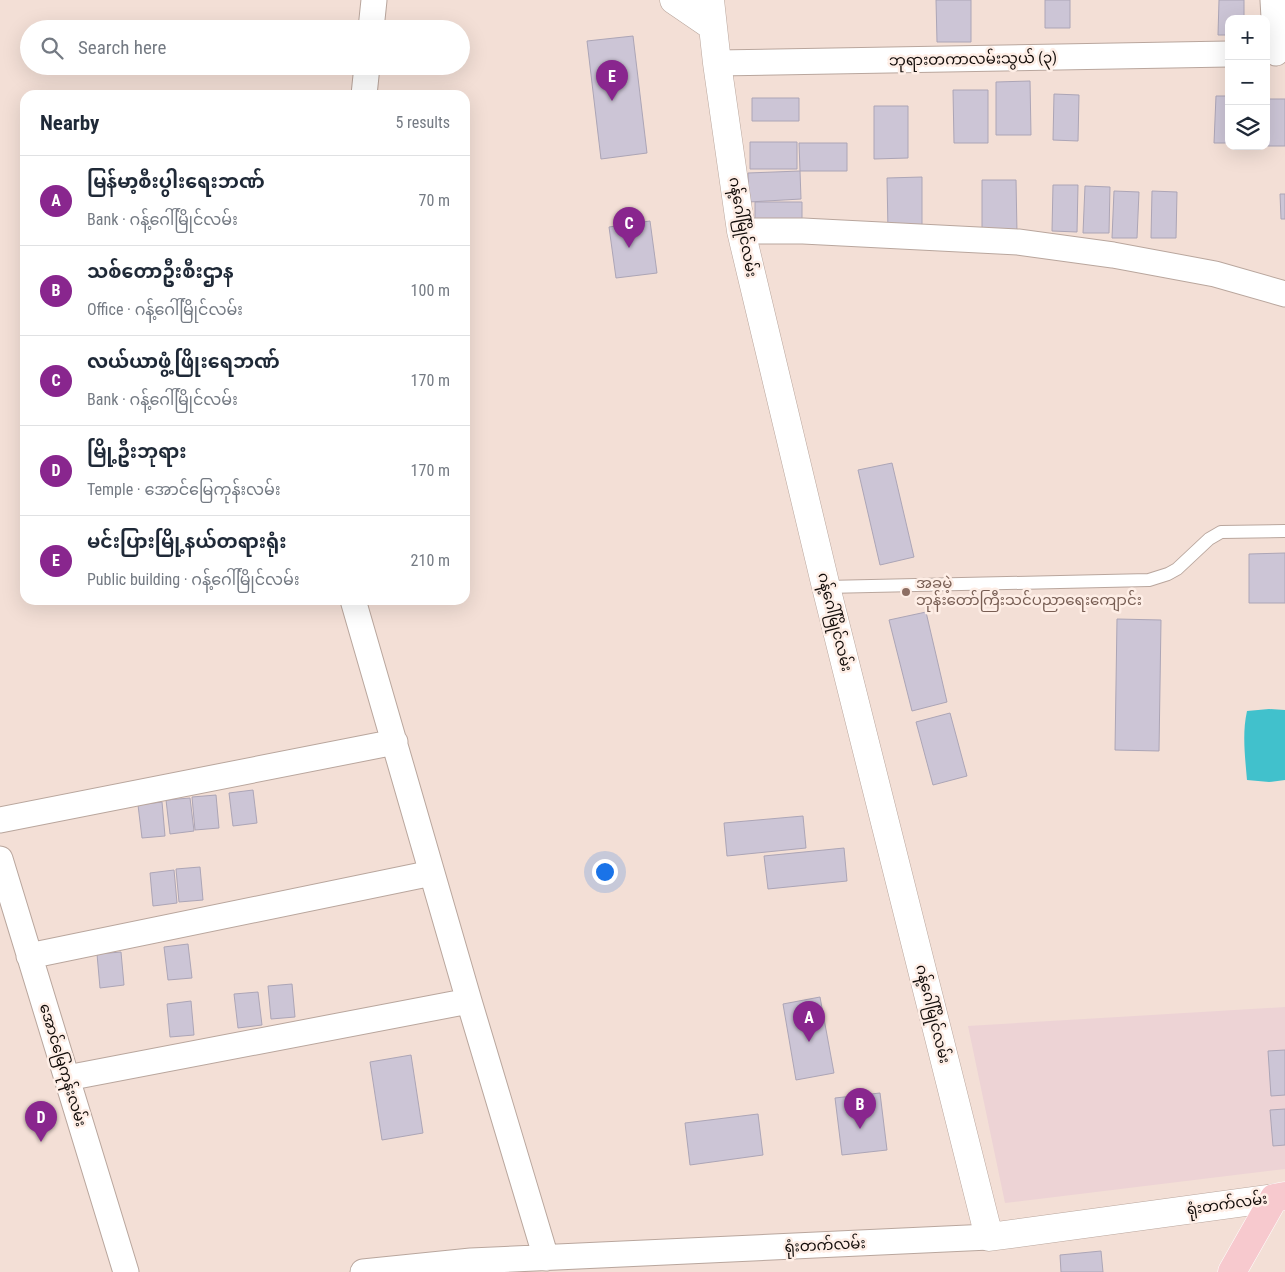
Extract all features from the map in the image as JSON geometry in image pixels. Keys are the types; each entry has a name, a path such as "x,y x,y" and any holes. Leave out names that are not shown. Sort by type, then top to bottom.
{"main road":[{"path":"1232,1272 1279,1197"}],"street":[{"path":"372,20 374,0"},
{"path":"674,0 711,13"},
{"path":"1273,0 1276,53"},
{"name":"ဂန့်ဂေါ်မြိုင်လမ်း","path":"711,13 741,231 826,587 989,1237"},
{"name":"ဘုရားတကာလမ်းသွယ် (၃)","path":"718,64 1225,54"},
{"path":"365,90 366,75"},
{"path":"741,231 803,231 1018,242 1113,255 1215,274 1285,294"},
{"path":"354,605 469,1002 546,1258"},
{"path":"0,820 395,742"},
{"name":"အောင်မြေကုန်းလမ်း","path":"0,859 126,1272"},
{"path":"29,956 432,873"},
{"path":"67,1078 469,1002"},
{"name":"ရုံးတက်လမ်း","path":"363,1272 471,1261 989,1237 1279,1197"}],"lane":[{"path":"826,587 1149,580 1177,569 1210,539 1221,532 1285,532"}],"shaded area":[{"path":"1285,1007 1285,1169 1005,1203 968,1026"}],"water":[{"path":"1285,710 1285,780 1269,782 1247,780 1244,737 1247,711"}],"building":[{"path":"936,0 971,0 971,42 937,42"},
{"path":"1045,0 1070,0 1070,28 1045,28"},
{"path":"1219,0 1244,0 1244,15 1225,15 1225,35 1218,35"},
{"path":"633,36 647,153 601,159 587,41"},
{"path":"1030,81 1031,135 996,135 996,82"},
{"path":"953,90 988,90 988,143 954,143"},
{"path":"1054,94 1079,95 1078,141 1053,140"},
{"path":"1216,96 1225,96 1225,143 1214,143"},
{"path":"752,98 799,98 799,121 752,121"},
{"path":"1270,99 1285,99 1285,146 1270,146"},
{"path":"874,106 908,106 908,158 874,159"},
{"path":"750,142 797,142 797,169 750,169"},
{"path":"799,143 847,143 847,171 800,171"},
{"path":"800,171 801,199 749,202 748,173"},
{"path":"922,177 922,231 888,231 887,178"},
{"path":"982,180 1016,180 1017,233 982,233"},
{"path":"1053,185 1078,185 1077,232 1052,231"},
{"path":"1085,186 1110,187 1109,233 1083,233"},
{"path":"1114,191 1139,192 1137,238 1112,238"},
{"path":"1152,191 1177,192 1176,238 1151,238"},
{"path":"1280,194 1285,194 1285,219 1281,219"},
{"path":"755,202 802,202 802,224 755,224"},
{"path":"650,221 657,273 616,278 609,227"},
{"path":"892,463 914,557 880,565 858,470"},
{"path":"1285,553 1285,603 1249,603 1249,554"},
{"path":"926,612 947,702 912,711 889,620"},
{"path":"1117,619 1161,620 1159,751 1115,750"},
{"path":"950,713 967,776 933,785 916,722"},
{"path":"253,790 257,823 233,826 229,793"},
{"path":"216,795 219,828 195,830 192,797"},
{"path":"190,798 194,831 170,834 166,800"},
{"path":"162,802 165,836 142,838 138,805"},
{"path":"803,816 806,848 727,856 724,823"},
{"path":"844,848 847,881 768,889 764,856"},
{"path":"200,867 203,900 179,902 176,869"},
{"path":"174,870 177,903 153,906 150,873"},
{"path":"188,944 192,978 168,980 164,947"},
{"path":"121,952 124,985 100,988 97,954"},
{"path":"292,984 295,1017 271,1019 268,986"},
{"path":"258,992 262,1025 238,1028 234,994"},
{"path":"820,997 834,1073 796,1080 783,1004"},
{"path":"191,1001 194,1035 170,1037 167,1004"},
{"path":"1285,1050 1285,1095 1271,1096 1268,1051"},
{"path":"411,1055 423,1133 382,1140 370,1062"},
{"path":"880,1093 887,1150 842,1155 835,1098"},
{"path":"1285,1109 1285,1145 1273,1146 1270,1110"},
{"path":"758,1114 763,1155 690,1165 685,1123"},
{"path":"1101,1251 1103,1272 1061,1272 1060,1255"}],"place":[{"name":"မင်းပြားမြို့နယ်တရားရုံး","path":"612,101"},
{"name":"လယ်ယာဖွံ့ဖြိုးရေဘဏ်","path":"629,248"},
{"name":"အခမဲ့ ဘုန်းတော်ကြီးသင်ပညာရေးကျောင်း","path":"906,592"},
{"name":"မြန်မာ့စီးပွါးရေးဘဏ်","path":"809,1042"},
{"name":"သစ်တောဦးစီးဌာန","path":"860,1129"},
{"name":"မြို့ဦးဘုရား","path":"41,1142"}]}
